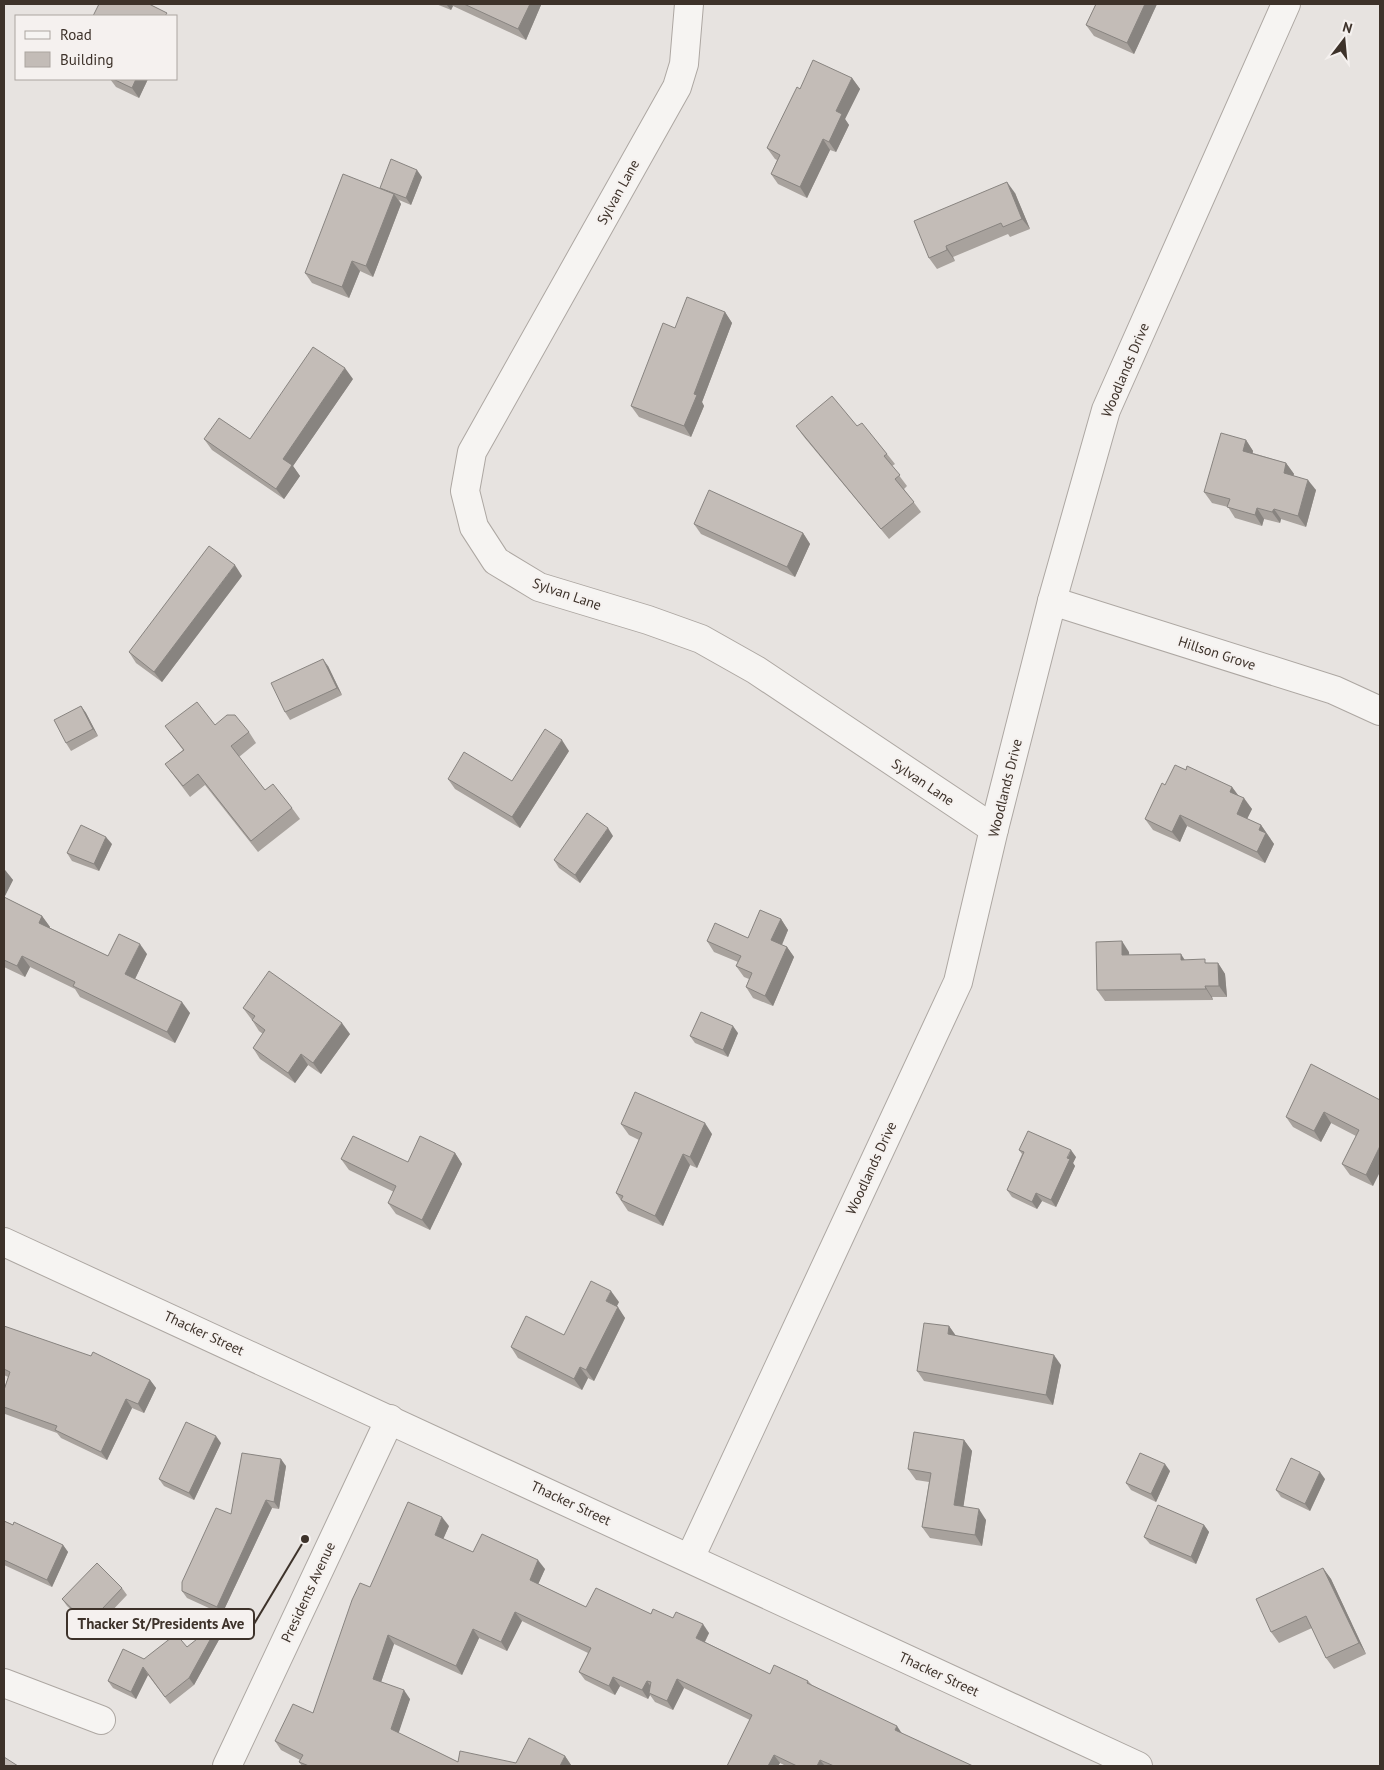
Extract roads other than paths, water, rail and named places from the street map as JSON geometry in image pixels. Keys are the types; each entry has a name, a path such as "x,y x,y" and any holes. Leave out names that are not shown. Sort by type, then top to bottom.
{"street":[{"name":"Sylvan Lane","path":"688,4 684,64 677,87 472,452 464,491 474,527 496,561 539,587 648,620 701,639 756,670 994,829"},
{"name":"Woodlands Drive","path":"690,1558 958,982 994,829 1052,601 1106,410 1286,4"},
{"name":"Hillson Grove","path":"1052,601 1334,690 1380,711"},
{"name":"Thacker Street","path":"4,1242 1138,1766"},
{"name":"Presidents Avenue","path":"227,1766 390,1419"},
{"path":"4,1683 101,1720"}],"place":[{"name":"Thacker St/Presidents Ave","path":"305,1539"}]}
